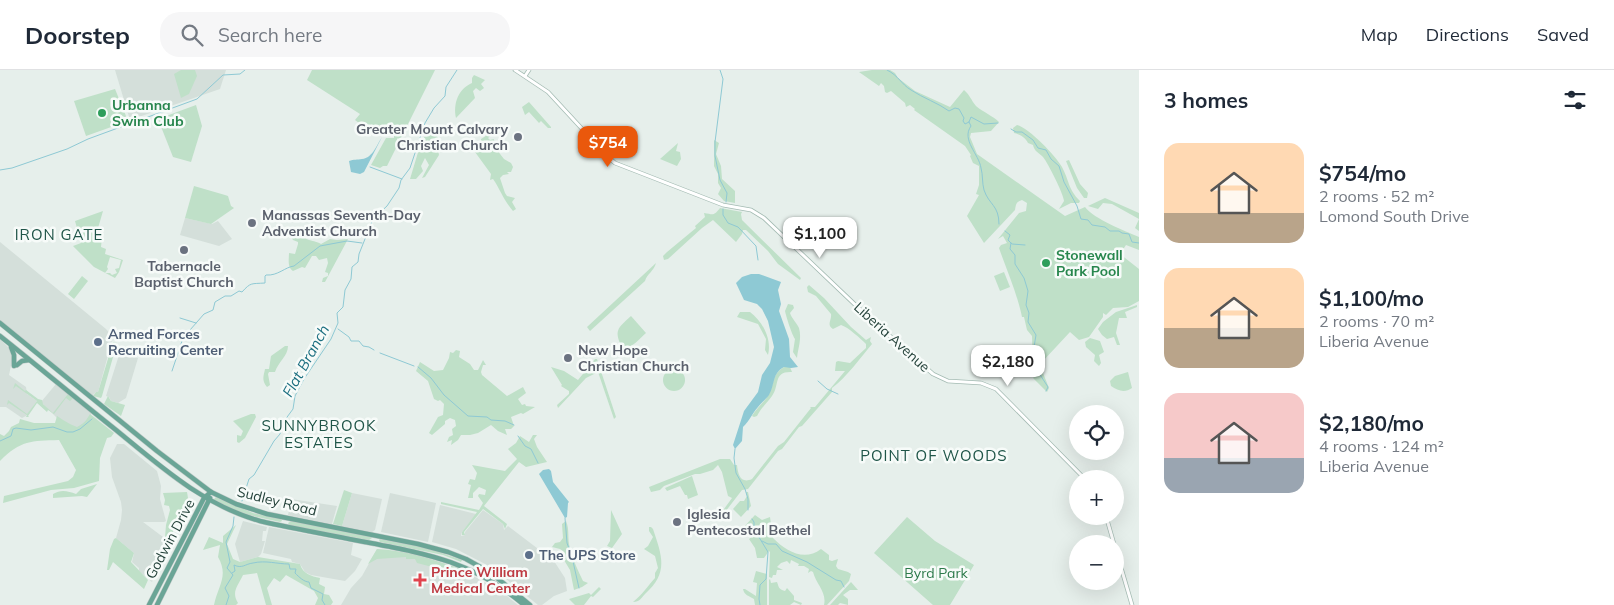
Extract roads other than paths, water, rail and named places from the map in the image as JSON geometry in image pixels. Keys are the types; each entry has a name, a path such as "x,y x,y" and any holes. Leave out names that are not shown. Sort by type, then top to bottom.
{"main road":[{"name":"Liberia Avenue","path":"515,70 548,92 612,161 724,205 748,210 764,218 867,316 933,374 952,382 981,383 999,391 1076,470"},
{"path":"524,76 529,70"},
{"name":"Sudley Road","path":"0,324 157,451 211,492 240,506 267,514 418,544 447,552 466,559 491,573 530,605"},
{"path":"0,336 14,352 16,365 23,360 29,360"},
{"name":"Sudley Road","path":"0,336 167,472 207,499 260,521 399,548 450,561 482,575 524,605"},
{"path":"194,491 199,502 198,510"},
{"name":"Godwin Drive","path":"149,605 198,510 211,492"},
{"name":"Godwin Drive","path":"157,605 203,512 207,499"},
{"path":"203,512 211,506 221,506"},
{"path":"1124,577 1132,605"}],"water":[{"path":"382,137 364,172 360,174 351,172 349,161 369,156"},
{"path":"759,274 781,282 778,290 781,304 779,311 789,339 790,357 798,367 784,367 777,372 769,395 743,427 742,441 735,449 733,445 744,411 758,392 762,375 770,363 774,347 768,321 762,309 757,304 744,300 736,283 742,277"},
{"path":"549,469 553,482 569,502 567,517 565,518 539,474 543,470"}],"waterway":[{"path":"0,170 12,168 67,149 88,139 197,99 223,75 240,74 245,70"},
{"name":"Flat Branch","path":"242,501 249,479 254,475 280,434 282,424 293,409 295,396 304,379 331,339 338,323 337,313 343,307 345,290 351,279 352,267 358,262 359,254 373,219 387,206 399,188 401,180 410,168 425,123 434,108 445,96 446,87 457,70"},
{"path":"720,70 723,79 715,156 720,180 727,193 726,202"},
{"path":"887,70 920,96 949,111 955,108 959,109 965,124 969,122 971,117 984,124 998,123"},
{"path":"969,122 971,126 968,131 969,142 980,163 984,190 996,209 999,224"},
{"path":"1011,129 1016,132 1022,132 1033,140 1038,148 1046,150 1051,159 1059,166 1064,182 1077,206 1081,219 1088,220 1092,225 1105,227 1110,231 1129,234 1132,242 1139,243"},
{"path":"370,167 402,179"},
{"path":"723,209 723,215 728,223 738,227 756,246 758,260"},
{"path":"1005,231 1010,235 1008,240 1012,244 1025,245"},
{"path":"172,371 183,338 204,314 213,310 215,302 225,296 231,296 239,291 242,292 252,284 265,283 266,275 294,266 320,246 347,241 362,243"},
{"path":"1011,243 1010,249 1015,255 1015,264 1024,278 1028,291 1026,305 1029,313 1028,322 1036,335 1034,347 1037,370 1048,387 1046,391"},
{"path":"180,318 196,323"},
{"path":"338,329 349,337 351,341 359,341 363,346 374,350"},
{"path":"380,353 414,366"},
{"path":"418,367 431,378 444,395 468,416 487,417 491,420 505,421 514,425"},
{"path":"818,381 827,389 838,394"},
{"name":"Flat Branch","path":"0,441 11,436 13,429 16,428 31,430 53,427 73,432 92,419"},
{"path":"518,436 525,446 531,449 538,463"},
{"path":"735,449 736,473 745,489 748,499 748,510"},
{"name":"Flat Branch","path":"226,605 229,596 225,588 233,575 227,568 230,562 226,542 233,526 234,517"},
{"path":"565,518 567,543 579,588"},
{"path":"752,519 754,529 768,552 766,579 760,585 760,605"},
{"path":"762,541 768,544 776,544 782,551 807,562 836,580 841,581 844,587"},
{"path":"232,573 235,571 234,565 241,566 262,562 289,564 290,569 296,569 295,573 303,580 309,582 311,588 323,594 322,600 325,605"}],"place":[{"name":"Urbanna Swim Club","path":"102,113"},
{"name":"Greater Mount Calvary Christian Church","path":"518,137"},
{"name":"Manassas Seventh-Day Adventist Church","path":"252,223"},
{"name":"Tabernacle Baptist Church","path":"184,250"},
{"name":"Stonewall Park Pool","path":"1046,263"},
{"name":"Armed Forces Recruiting Center","path":"98,342"},
{"name":"New Hope Christian Church","path":"568,358"},
{"name":"Iglesia Pentecostal Bethel","path":"677,522"},
{"name":"The UPS Store","path":"529,555"},
{"name":"Prince William Medical Center","path":"420,580"}],"district":[{"name":"IRON GATE","path":"59,235"},
{"name":"SUNNYBROOK ESTATES","path":"319,434"},
{"name":"POINT OF WOODS","path":"934,456"}],"park label":[{"name":"Byrd Park","path":"936,573"}]}
